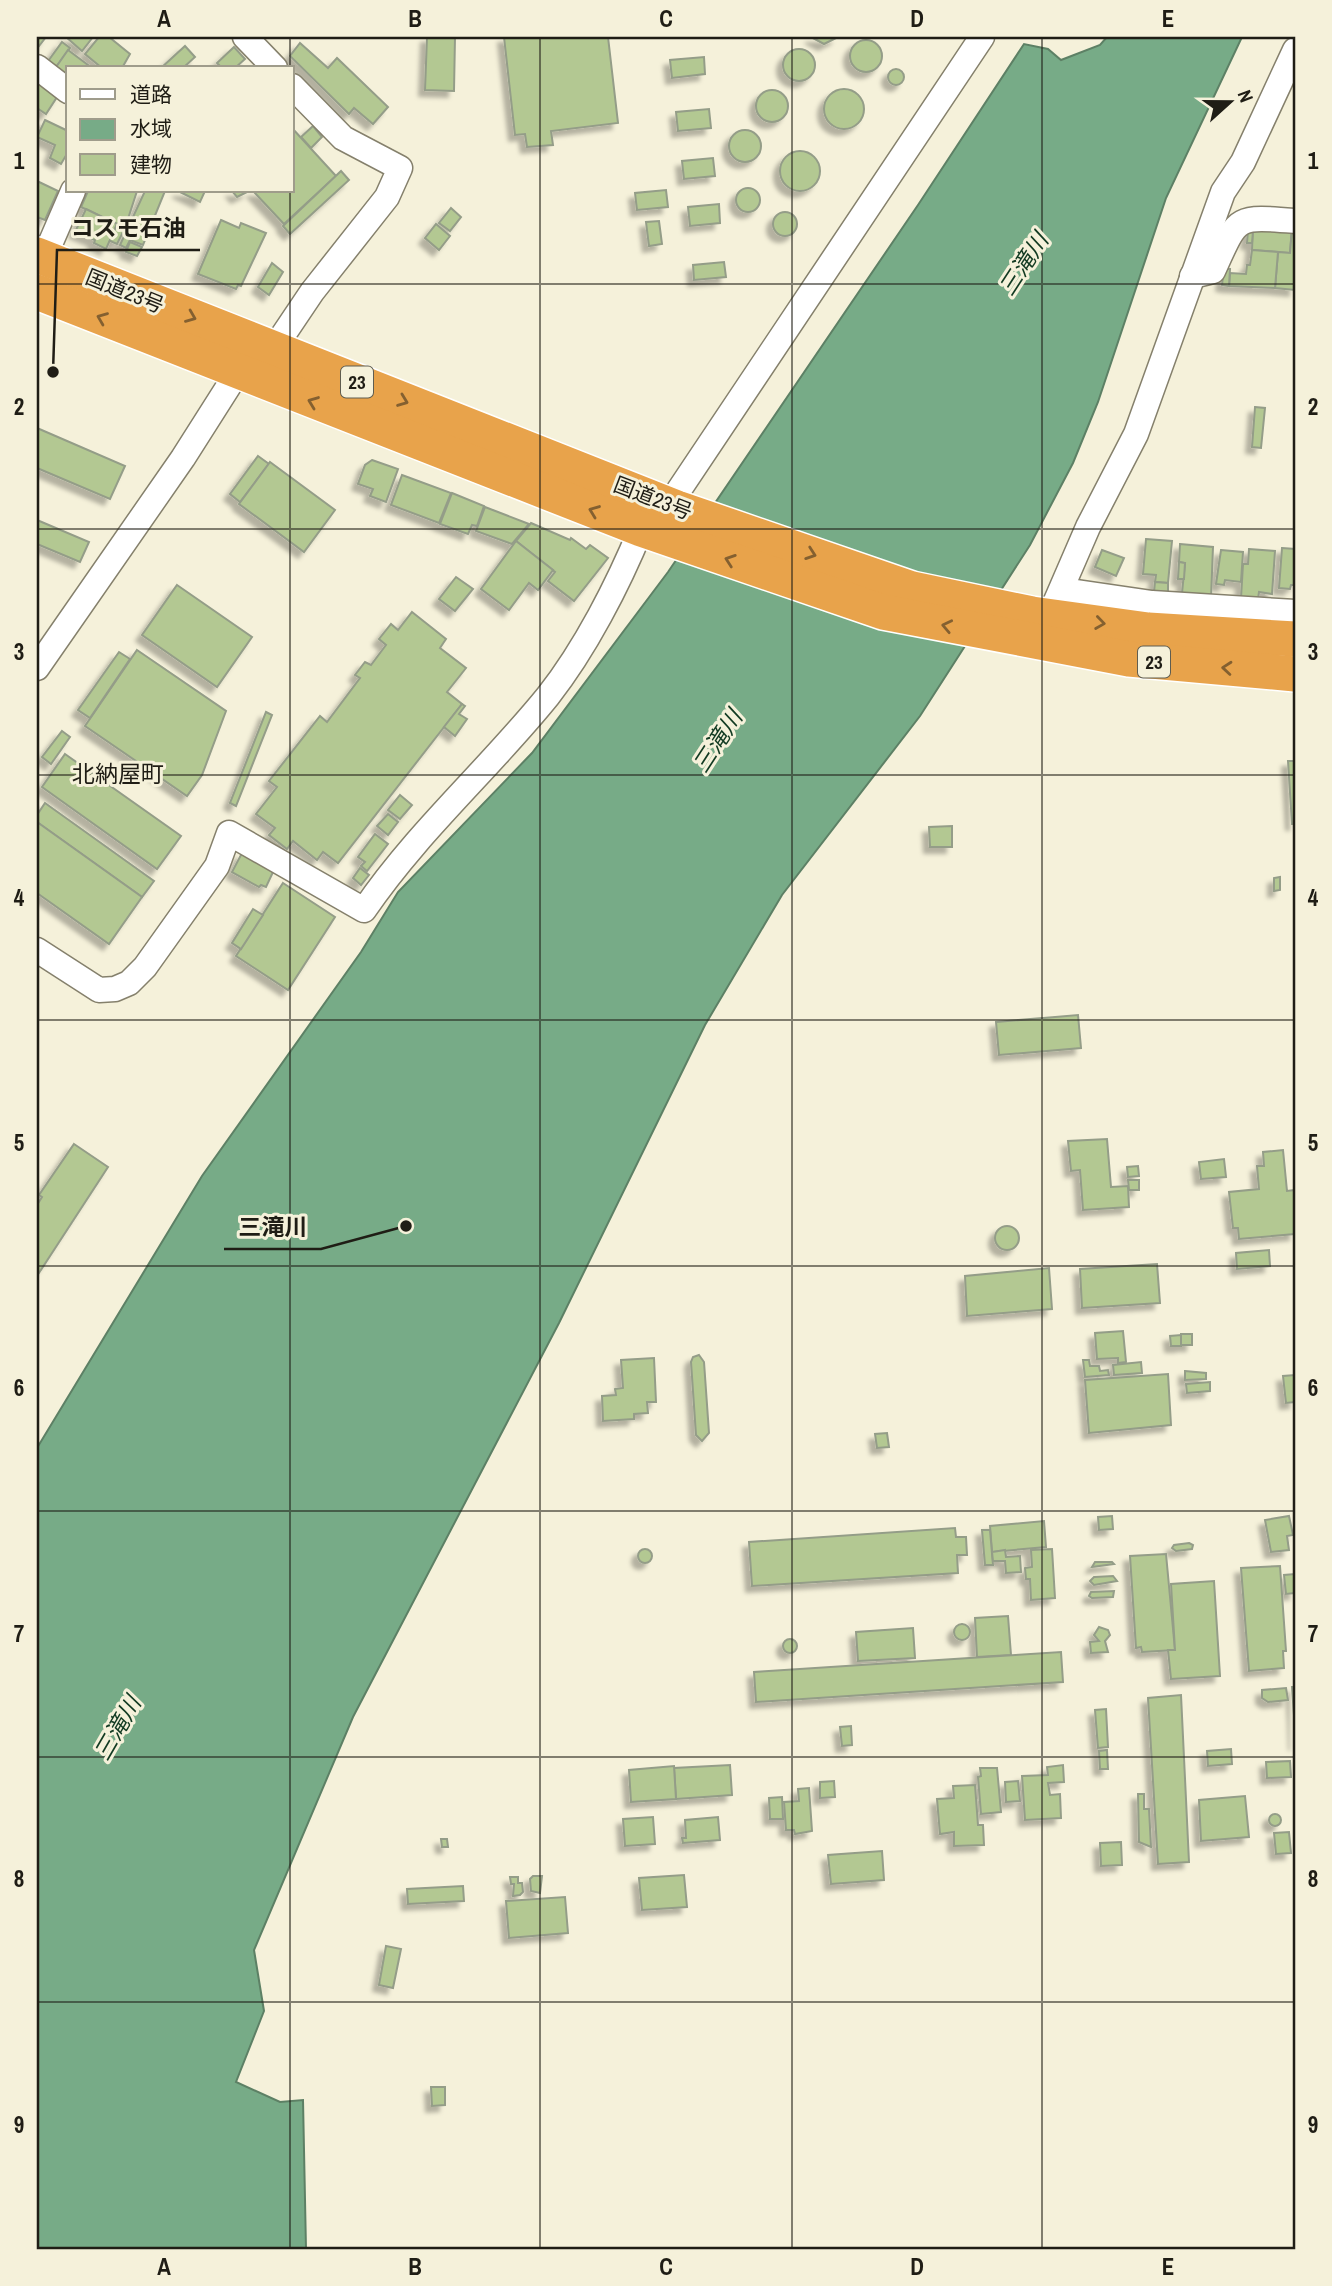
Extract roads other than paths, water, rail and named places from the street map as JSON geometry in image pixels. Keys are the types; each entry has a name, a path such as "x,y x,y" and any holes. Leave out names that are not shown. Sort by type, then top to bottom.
{"highway":[{"name":"国道23号","path":"41,257 274,350 661,520 883,612 1039,615 1148,630 1295,639"},
{"name":"国道23号","path":"37,292 237,373 661,520"},
{"name":"国道23号","path":"1039,615 1129,659 1295,674"}],"street":[{"path":"245,37 273,66"},
{"path":"37,950 99,990 115,989 129,983 145,968 217,866 229,833 364,910 439,817 550,692 618,585 982,37"},
{"path":"1039,615 1136,434 1223,192 1243,162 1295,50"},
{"path":"37,67 66,89"},
{"path":"37,668 183,458 237,373 274,350 312,292 387,197 400,168 343,138 294,88"},
{"path":"41,257 72,192"},
{"path":"1192,276 1213,271 1239,222 1248,218 1295,221"},
{"path":"1039,615 1152,603 1295,612"}],"water":[{"path":"1107,37 1242,37 1166,198 1098,402 1073,463 1030,545 920,716 782,895 705,1025 559,1323 353,1717 254,1950 264,2011 236,2082 280,2102 303,2100 306,2249 37,2249 37,1448 202,1176 361,952 398,892 532,753 668,572 918,205 1024,44 1048,49 1061,60 1100,45"}],"place":[{"name":"コスモ石油","path":"53,372"},
{"name":"三滝川","path":"406,1226"}],"district":[{"name":"北納屋町","path":"118,773"}]}
